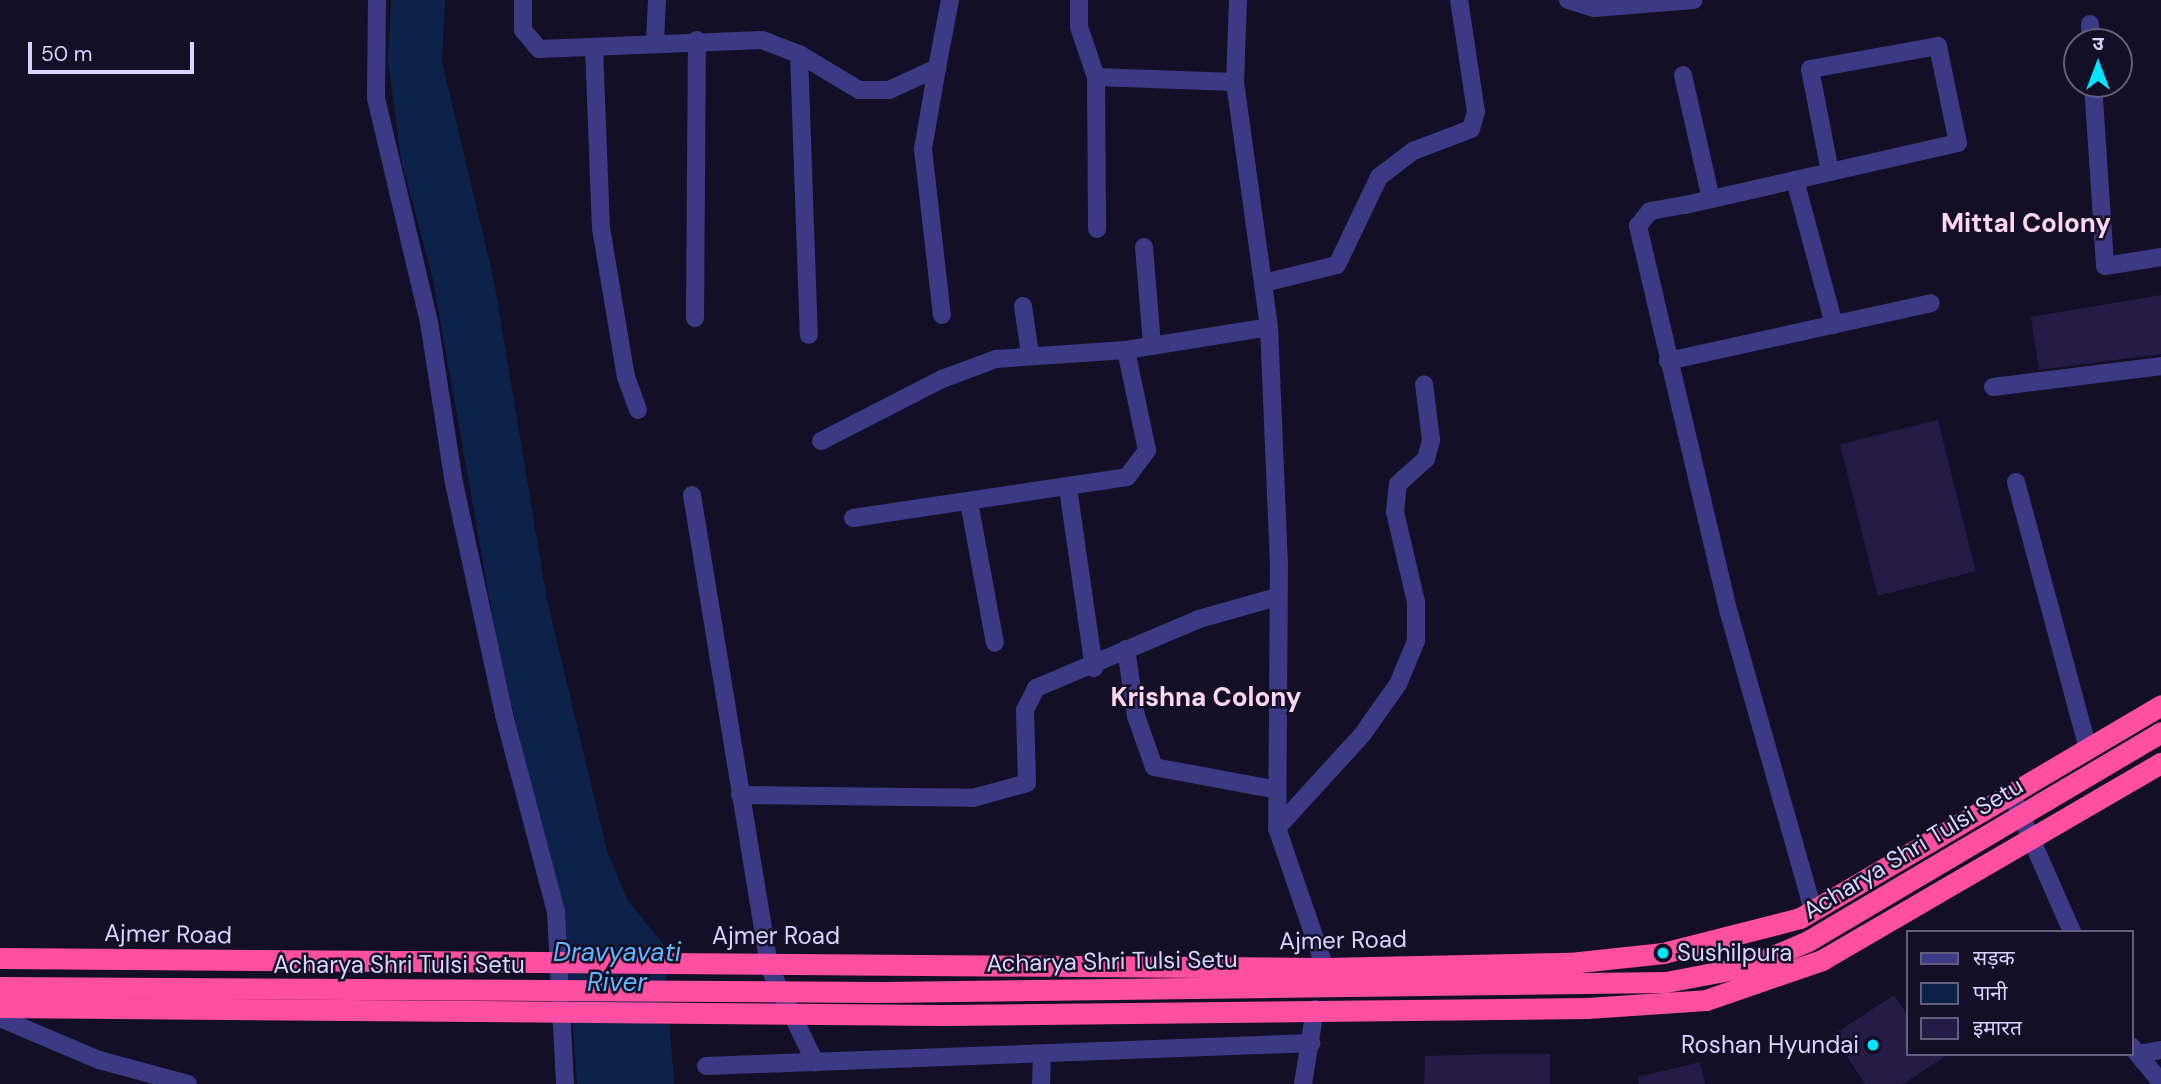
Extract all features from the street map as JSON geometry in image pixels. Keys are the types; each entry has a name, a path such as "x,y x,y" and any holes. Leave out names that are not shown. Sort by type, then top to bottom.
{"highway":[{"name":"Ajmer Road","path":"0,958 1325,968 1570,962 1663,953 1740,936 1814,910 2012,796 2161,705"},
{"name":"Acharya Shri Tulsi Setu","path":"0,987 882,992 1666,982 1750,966 1808,941 2161,732"},
{"path":"0,1007 802,1014 1587,1009 1706,1000 1822,960 2161,763"}],"street":[{"path":"377,0 376,98 429,322 454,483 504,715 556,912 565,1084"},
{"path":"523,0 528,42 539,49 655,41 762,40 799,54 859,90 889,90 937,68"},
{"path":"655,41 657,0"},
{"path":"942,315 923,149 950,0"},
{"path":"1079,0 1079,27 1096,77 1097,229"},
{"path":"1238,0 1235,82 1269,327 1278,597 1273,789 1277,828 1325,968"},
{"path":"1264,283 1337,265 1352,245 1378,177 1413,151 1471,129 1476,113 1459,0"},
{"path":"1568,0 1594,8 1694,0"},
{"path":"695,318 697,40"},
{"path":"1814,910 1729,614 1638,226 1650,211 1711,199 1958,143 1938,46 1811,69 1830,172"},
{"path":"594,47 601,228 625,377 638,410"},
{"path":"799,54 809,335"},
{"path":"1683,75 1711,199"},
{"path":"1096,77 1235,82"},
{"path":"2094,98 2105,266 2161,257"},
{"path":"1795,180 1833,325"},
{"path":"1144,247 1152,345"},
{"path":"1668,361 1931,303"},
{"path":"1023,306 1030,354"},
{"path":"821,441 942,379 1030,354 1126,350 1269,327"},
{"path":"853,518 1068,488 1127,477 1141,466 1147,450 1126,350"},
{"path":"1993,387 2161,366"},
{"path":"1277,828 1362,735 1398,684 1416,641 1416,602 1395,512 1398,484 1426,460 1431,440 1424,384"},
{"path":"2016,482 2088,748"},
{"path":"1068,488 1094,668"},
{"path":"692,495 769,967 815,1062"},
{"path":"969,502 995,643"},
{"path":"740,795 973,798 1027,783 1025,710 1036,688 1094,668 1126,649 1278,597"},
{"path":"1126,649 1136,716 1154,767 1273,789"},
{"path":"2012,796 2071,930"},
{"path":"1303,1084 1312,1043 1315,1009"},
{"path":"0,1018 99,1060 157,1079 188,1084"},
{"path":"706,1066 1312,1043"},
{"path":"2135,1050 2161,1049"},
{"path":"2135,1050 2158,1082"},
{"path":"1041,1084 1042,1054"}],"water":[{"name":"Dravyavati River","path":"391,0 445,0 442,62 494,281 547,600 607,851 628,901 664,945 674,1084 577,1084 567,947 496,636 433,280 401,159 388,61"}],"building":[{"path":"2161,295 2161,354 2039,370 2031,317"},
{"path":"1938,420 1976,571 1878,596 1840,444"},
{"name":"Roshan Hyundai","path":"1894,995 1906,1013 1906,1056 1946,1056 1903,1084 1865,1084 1833,1035"},
{"path":"1550,1054 1550,1084 1424,1084 1425,1056"},
{"path":"1700,1062 1705,1084 1639,1084 1638,1077"}],"place":[{"name":"Sushilpura","path":"1663,953"},
{"name":"Roshan Hyundai","path":"1873,1045"}],"district":[{"name":"Mittal Colony","path":"2026,224"},
{"name":"Krishna Colony","path":"1206,698"}]}
